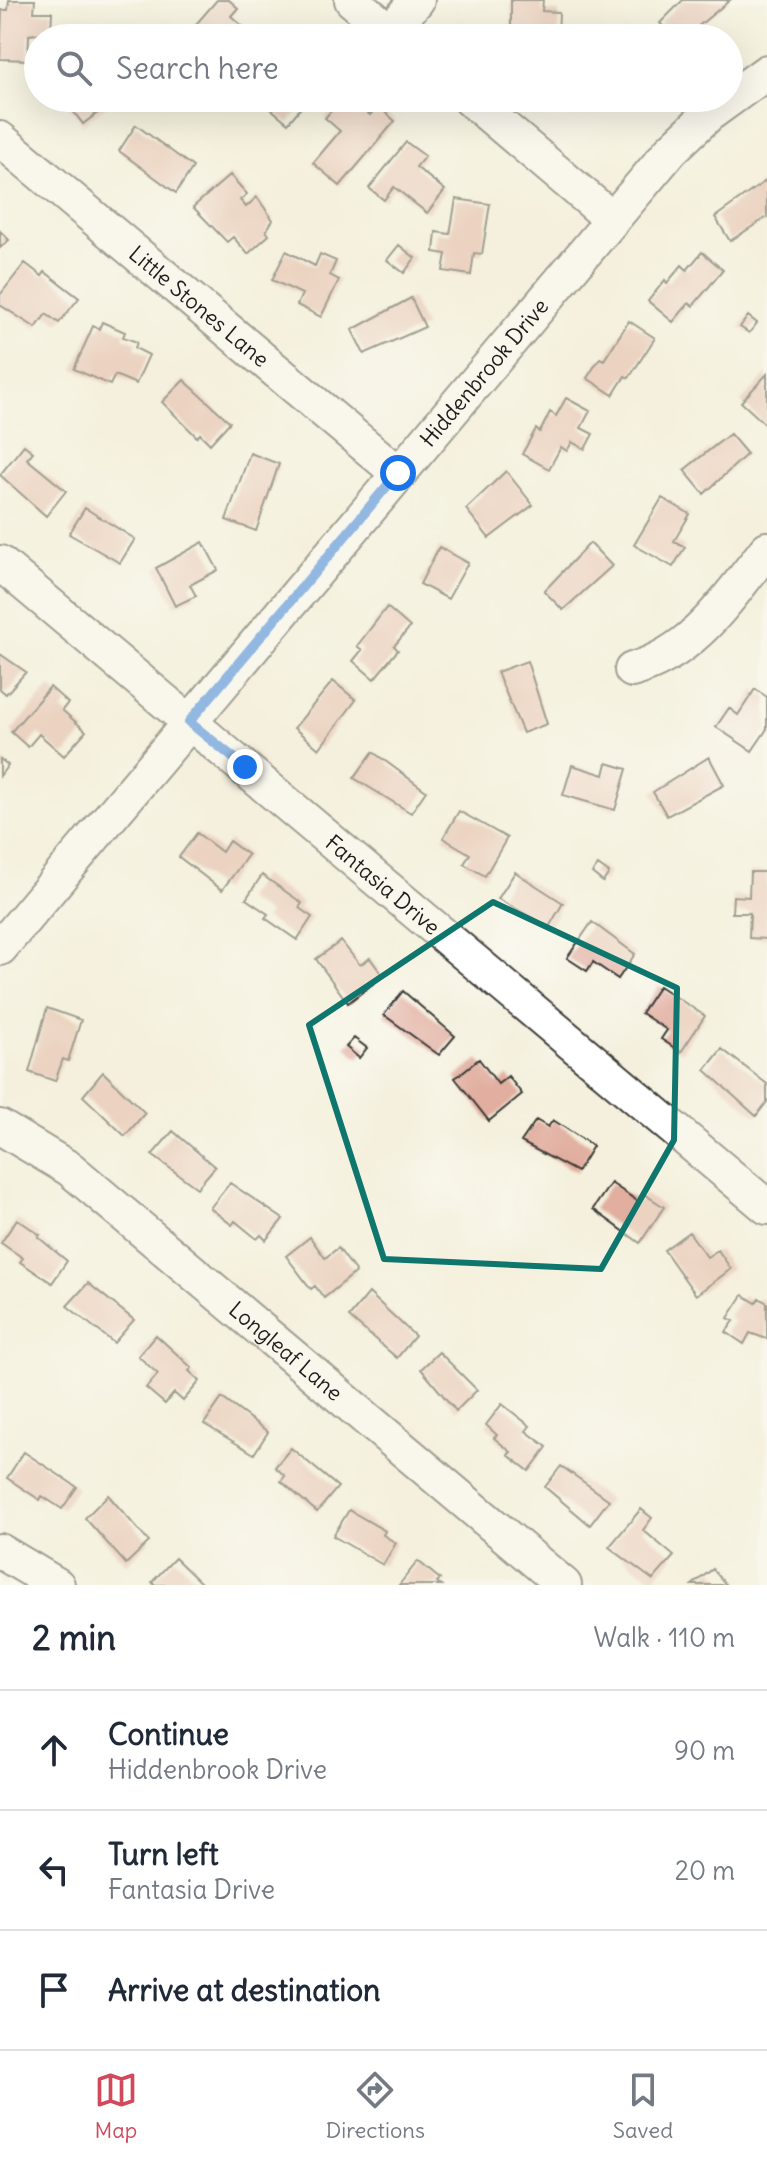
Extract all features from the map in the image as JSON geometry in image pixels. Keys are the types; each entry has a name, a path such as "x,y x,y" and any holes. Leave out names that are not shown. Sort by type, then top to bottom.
{"street":[{"path":"352,0 381,24"},
{"path":"401,24 417,0"},
{"name":"Hiddenbrook Drive","path":"743,89 767,72"},
{"path":"486,112 612,219"},
{"name":"Hiddenbrook Drive","path":"0,948 612,219 671,150 712,112"},
{"name":"Little Stones Lane","path":"0,139 398,473"},
{"path":"632,670 658,663 682,649 767,549"},
{"name":"Fantasia Drive","path":"0,563 767,1207"},
{"name":"Longleaf Lane","path":"0,1127 70,1169 564,1585"},
{"path":"0,1551 57,1585"}],"highlighted area":[{"path":"493,902 677,988 674,1140 601,1269 384,1259 309,1025"}],"building":[{"path":"9,0 35,0 34,12 52,12 51,24 24,24 24,60 0,59 2,10 8,10"},
{"path":"217,0 229,0 238,8 231,16 240,24 196,24"},
{"path":"511,0 543,0 542,11 559,12 559,24 511,24"},
{"path":"683,0 730,0 701,24 660,23"},
{"path":"74,112 99,112 83,124"},
{"path":"275,112 297,112 288,123"},
{"path":"330,112 366,112 370,115 373,112 385,112 395,121 340,186 313,163 340,131 325,118"},
{"path":"136,125 193,167 176,193 119,151"},
{"path":"406,142 425,156 416,167 445,190 427,213 394,187 384,200 369,188"},
{"path":"230,175 247,194 240,200 246,207 257,197 273,220 266,231 269,235 248,254 233,237 227,242 193,207"},
{"path":"767,180 767,217 730,241 715,217"},
{"path":"456,199 490,204 482,254 474,253 471,275 443,271 446,254 434,252 436,232 450,234"},
{"path":"0,231 9,240 0,248"},
{"path":"399,245 415,258 404,273 387,260"},
{"path":"286,251 315,266 320,254 336,261 330,275 339,280 321,317 297,305 302,294 272,280"},
{"path":"702,252 723,270 693,306 689,303 673,322 648,301 665,280 667,283 682,265 687,270"},
{"path":"25,263 42,276 45,272 79,298 59,323 46,314 36,328 0,305 0,295"},
{"path":"411,298 425,327 364,354 352,330"},
{"path":"748,316 757,323 749,333 740,327"},
{"path":"629,321 655,338 629,378 625,376 613,395 587,378 600,358 604,360"},
{"path":"102,322 125,332 123,337 137,342 135,348 149,355 136,384 115,375 110,385 74,369 93,326 99,329"},
{"path":"767,374 767,426 741,402"},
{"path":"184,380 230,422 210,444 200,434 197,437 162,402"},
{"path":"566,398 590,411 581,428 593,434 585,449 572,442 567,451 561,447 549,469 522,454 536,429 540,432 550,412 556,416"},
{"path":"730,434 747,454 704,494 684,470"},
{"path":"24,445 33,452 27,459 66,491 46,516 0,475"},
{"path":"250,453 279,464 256,531 226,520"},
{"path":"506,471 533,505 489,538 466,509"},
{"path":"662,498 690,514 674,541 685,547 673,567 634,545"},
{"path":"85,508 135,539 120,563 69,534"},
{"path":"203,542 218,570 190,585 196,596 175,606 156,568"},
{"path":"590,543 612,566 563,610 544,591"},
{"path":"439,547 468,563 448,599 420,584"},
{"path":"387,607 410,627 394,646 398,650 374,679 353,661 362,650 357,646"},
{"path":"0,654 26,672 6,694 0,689"},
{"path":"527,661 547,724 523,733 497,672"},
{"path":"333,681 356,700 319,749 294,728"},
{"path":"50,687 68,703 62,710 86,731 64,756 39,734 28,747 11,732"},
{"path":"755,689 767,697 767,729 752,751 716,727 729,708 738,715"},
{"path":"373,752 426,791 411,813 354,778"},
{"path":"709,757 724,785 667,816 653,792"},
{"path":"0,759 8,765 0,776"},
{"path":"607,763 627,769 615,810 563,795 572,765 604,775"},
{"path":"459,811 507,838 485,876 464,864 470,854 443,838"},
{"path":"197,833 222,852 229,841 248,855 222,890 179,857"},
{"path":"598,865 609,873 603,882 592,873"},
{"path":"515,872 563,903 549,927 498,899"},
{"path":"750,872 767,872 767,939 749,938 750,913 732,913 733,896 749,897"},
{"path":"262,875 302,903 299,908 312,917 297,940 265,918 268,914 246,899"},
{"path":"592,922 635,954 618,979 593,962 587,971 567,958"},
{"path":"341,941 360,965 370,958 383,976 348,1003 316,959"},
{"path":"659,986 705,1016 681,1052 661,1039 667,1030 641,1013"},
{"path":"403,991 455,1036 439,1055 384,1015"},
{"path":"47,1008 81,1020 68,1061 63,1059 55,1081 29,1072"},
{"path":"354,1038 367,1048 359,1058 346,1047"},
{"path":"722,1049 767,1084 767,1102 756,1116 705,1070"},
{"path":"479,1059 498,1084 508,1076 522,1094 489,1121 455,1078"},
{"path":"103,1072 145,1113 125,1136 83,1096"},
{"path":"536,1120 548,1127 553,1120 593,1146 577,1172 521,1142"},
{"path":"173,1131 215,1167 197,1188 152,1155"},
{"path":"230,1183 283,1219 266,1240 261,1235 257,1239 235,1221 232,1225 210,1208"},
{"path":"611,1183 639,1202 644,1194 664,1207 640,1243 593,1209"},
{"path":"17,1219 40,1235 38,1237 67,1261 52,1283 20,1262 23,1258 1,1243"},
{"path":"689,1232 707,1257 718,1250 731,1269 696,1295 664,1250"},
{"path":"310,1237 325,1258 338,1248 356,1272 324,1298 315,1286 311,1289 286,1256"},
{"path":"88,1283 134,1320 114,1343 67,1306"},
{"path":"369,1293 415,1336 397,1358 349,1317"},
{"path":"743,1295 756,1303 759,1298 767,1303 767,1339 750,1333 744,1344 726,1332 734,1321 728,1318"},
{"path":"156,1335 192,1368 189,1371 200,1381 183,1401 174,1393 165,1404 146,1388 158,1374 138,1356"},
{"path":"439,1352 477,1390 456,1411 421,1369"},
{"path":"222,1398 268,1432 254,1454 204,1424"},
{"path":"502,1404 530,1426 526,1431 547,1447 529,1471 508,1455 511,1452 494,1438 497,1435 486,1425"},
{"path":"291,1448 338,1487 317,1512 281,1481 285,1476 275,1467"},
{"path":"24,1452 77,1487 62,1509 42,1496 40,1500 7,1478"},
{"path":"561,1466 609,1500 590,1525 545,1487"},
{"path":"108,1495 149,1542 126,1564 85,1518"},
{"path":"641,1509 652,1518 643,1530 674,1556 653,1580 609,1547"},
{"path":"349,1510 385,1531 383,1535 396,1543 383,1565 333,1536"},
{"path":"175,1558 203,1585 155,1585 152,1582"},
{"path":"418,1561 440,1579 437,1582 441,1585 399,1585"},
{"path":"713,1569 726,1585 692,1585"}],"route":[{"path":"245,767 189,722 398,473"}]}
